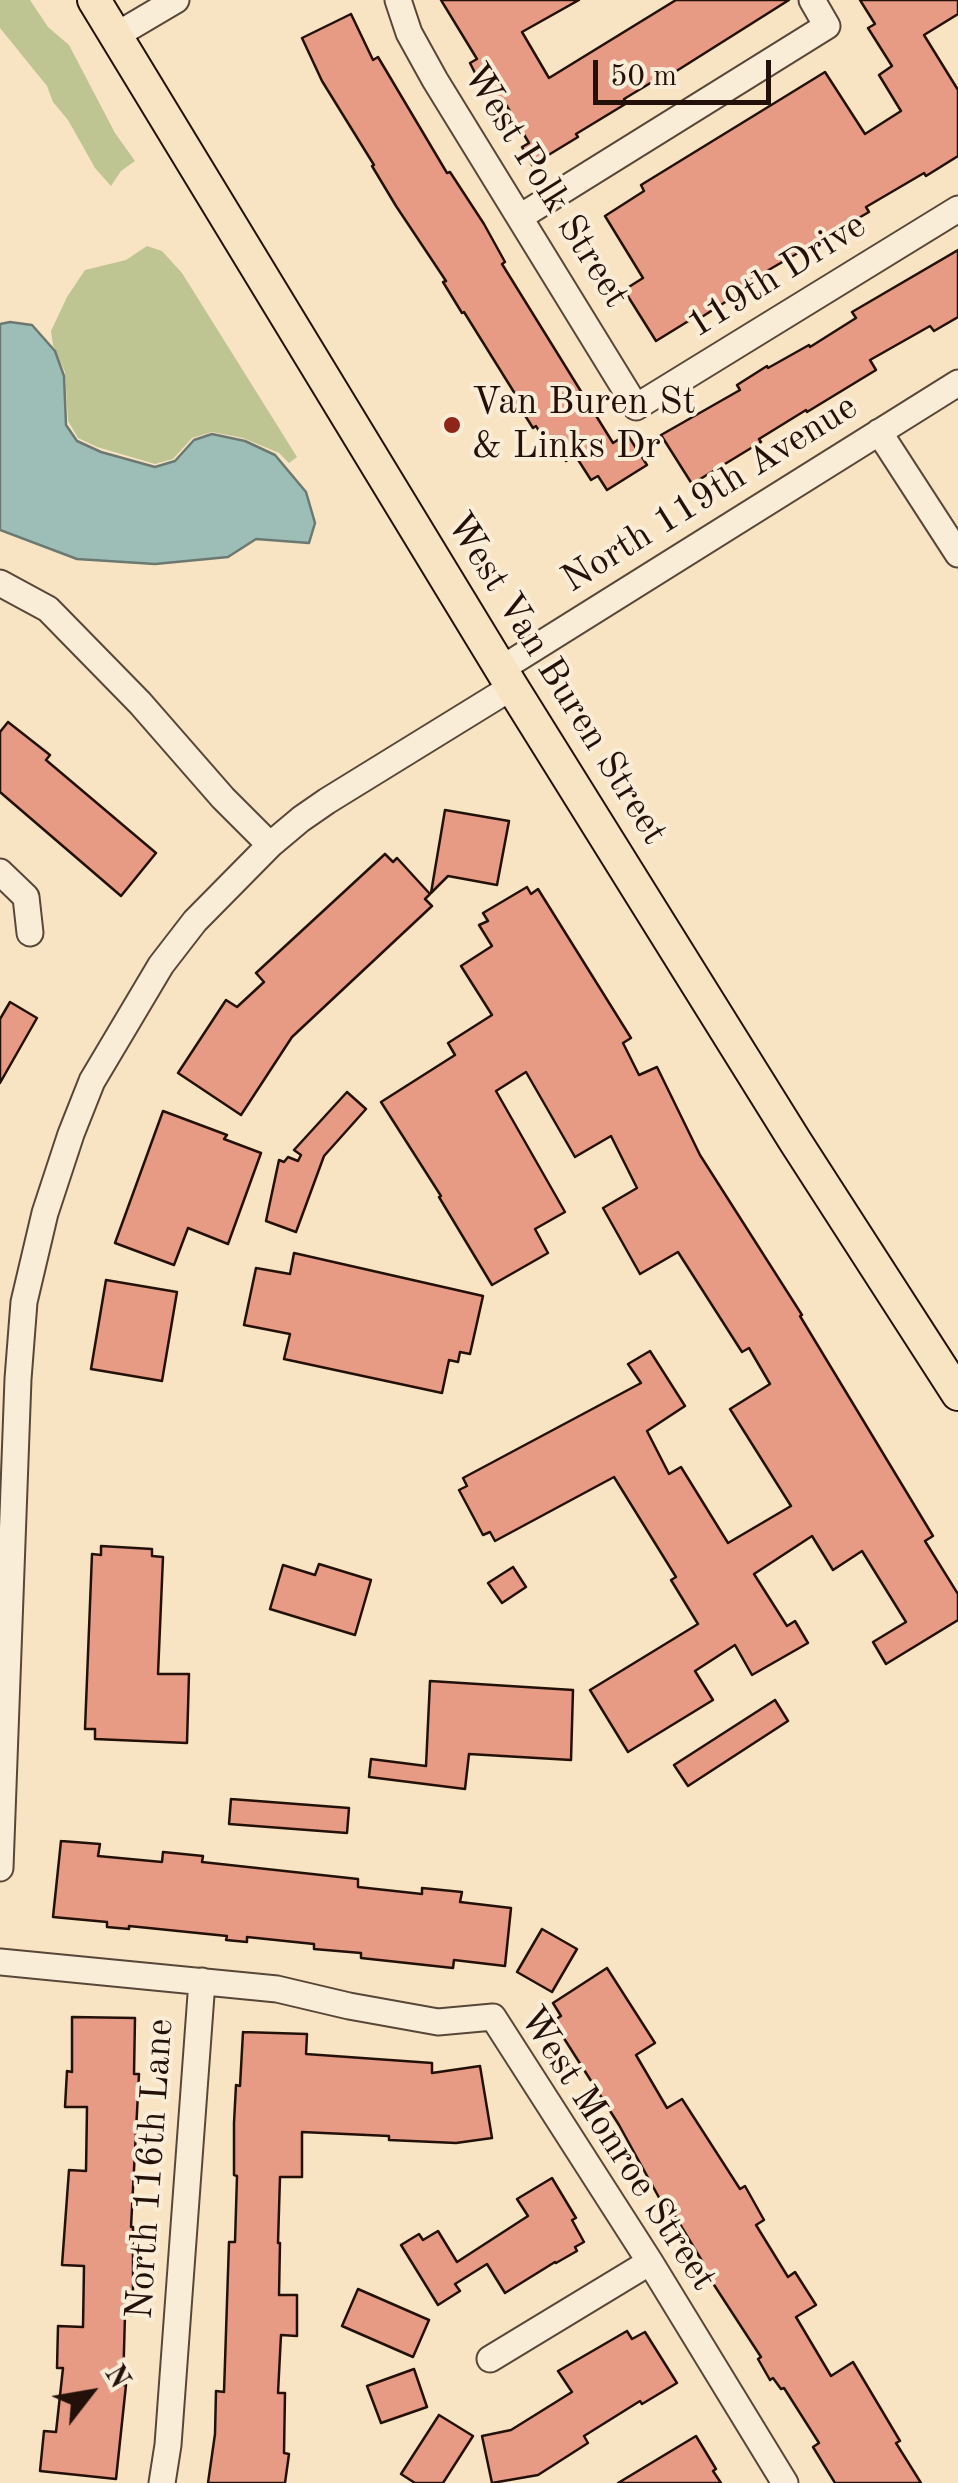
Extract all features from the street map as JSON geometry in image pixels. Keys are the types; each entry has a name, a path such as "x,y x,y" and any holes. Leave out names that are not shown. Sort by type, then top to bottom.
{"main road":[{"name":"West Van Buren Street","path":"94,0 507,678 795,1141 958,1394"}],"street":[{"path":"115,36 176,0"},
{"name":"West Polk Street","path":"398,0 409,33 435,80 636,406"},
{"path":"520,217 827,26 812,0"},
{"name":"119th Drive","path":"636,406 958,209"},
{"name":"North 119th Avenue","path":"0,1868 24,1302 45,1213 92,1081 152,979 195,922 301,819 507,678 958,383"},
{"path":"879,432 958,554"},
{"path":"0,583 48,609 270,845"},
{"path":"0,872 26,897 30,933"},
{"name":"West Monroe Street","path":"0,1962 277,1989 438,2022 493,2017 785,2483"},
{"name":"North 116th Lane","path":"162,2483 202,1980"},
{"path":"490,2359 650,2262"}],"green space":[{"path":"0,0 30,0 48,27 69,45 115,133 135,161 121,171 111,186 95,168 47,86 0,28"},
{"path":"147,246 162,251 182,273 297,457 289,463 279,453 243,438 212,432 192,438 173,459 155,464 78,438 68,421 65,372 51,331 85,270 126,260"}],"water":[{"path":"0,324 32,325 55,351 64,376 66,425 77,441 155,467 175,461 194,440 212,434 245,441 275,455 306,492 315,523 309,543 256,539 228,557 155,564 77,559 0,530"}],"building":[{"path":"441,0 579,0 522,32 549,78 676,0 789,0 659,82 657,79 624,99 627,103 532,165 522,147 529,143 505,103 497,108 480,83 470,63 477,59"},
{"path":"860,0 958,0 958,14 924,35 958,90 958,156 866,207 869,212 746,283 749,287 697,320 695,317 656,341 624,290 643,278 605,216 644,191 641,185 825,72 865,134 901,111 879,75 892,66 868,28 875,24"},
{"path":"351,14 373,60 378,57 447,173 450,172 484,224 505,262 502,264 613,443 627,434 647,465 607,490 598,476 591,480 575,455 566,461 557,448 551,452 536,426 533,428 322,81 302,38"},
{"path":"958,250 958,317 934,331 930,326 870,360 876,370 692,484 661,435 740,390 737,385 767,366 810,347 856,318 852,312"},
{"path":"8,722 50,755 46,760 156,853 121,896 0,792 0,732"},
{"path":"445,810 509,821 497,885 448,876 431,893"},
{"path":"385,854 393,862 397,858 430,894 425,899 432,906 292,1037 241,1115 178,1073 226,1000 237,1007 264,982 256,973"},
{"path":"527,887 531,894 538,889 631,1038 623,1043 639,1075 657,1067 700,1155 802,1315 933,1536 925,1541 958,1594 958,1620 886,1664 873,1642 906,1622 862,1551 833,1570 812,1536 754,1574 787,1626 795,1621 808,1643 752,1675 735,1645 695,1671 713,1700 628,1752 590,1690 698,1624 671,1580 676,1577 614,1477 495,1541 490,1532 483,1535 459,1490 467,1486 463,1478 641,1383 628,1364 650,1351 685,1406 647,1431 669,1474 681,1467 728,1543 791,1506 730,1409 770,1384 749,1348 742,1352 678,1252 640,1274 603,1208 637,1188 611,1136 575,1157 526,1072 496,1091 565,1212 535,1229 548,1253 492,1285 381,1102 455,1055 448,1043 492,1015 461,966 492,946 479,925 488,921 483,913"},
{"path":"10,1002 37,1018 0,1083 0,1019"},
{"path":"347,1092 366,1109 324,1156 296,1232 266,1221 279,1160 284,1162 288,1157 298,1161 301,1155 294,1150"},
{"path":"163,1111 227,1135 224,1139 261,1153 228,1244 188,1228 174,1265 115,1243"},
{"path":"294,1253 483,1296 470,1354 460,1352 458,1362 449,1360 442,1393 284,1359 290,1334 244,1325 256,1268 290,1274"},
{"path":"106,1280 177,1292 162,1381 91,1369"},
{"path":"101,1546 152,1549 152,1556 163,1557 158,1674 189,1674 187,1743 95,1739 95,1729 85,1729 92,1554 101,1555"},
{"path":"319,1564 371,1580 355,1635 270,1609 283,1565 315,1575"},
{"path":"513,1567 526,1587 502,1603 488,1583"},
{"path":"430,1681 573,1690 571,1760 469,1754 465,1789 369,1777 371,1759 426,1766"},
{"path":"775,1700 788,1721 688,1786 674,1765"},
{"path":"231,1799 349,1808 347,1833 229,1824"},
{"path":"61,1841 100,1844 98,1856 162,1862 163,1852 203,1856 202,1862 358,1879 358,1887 422,1894 422,1888 462,1892 460,1902 511,1908 505,1966 454,1960 453,1968 361,1958 361,1953 314,1949 314,1944 247,1937 247,1942 226,1940 227,1936 107,1927 107,1922 53,1917"},
{"path":"542,1929 577,1949 552,1992 517,1972"},
{"path":"607,1968 655,2043 636,2055 667,2108 682,2099 740,2189 745,2186 764,2220 756,2225 788,2277 795,2272 816,2305 796,2317 831,2376 853,2362 921,2483 835,2483 813,2447 819,2443 784,2388 773,2378 770,2380 758,2359 761,2357 703,2268 666,2201 662,2203 619,2125 553,2021 561,2016 553,2003"},
{"path":"72,2017 135,2018 134,2074 139,2074 131,2227 133,2315 125,2315 126,2385 116,2479 40,2471 44,2431 56,2432 63,2368 57,2368 58,2326 83,2327 84,2266 62,2265 69,2170 86,2171 87,2107 65,2107 67,2071 72,2072"},
{"path":"243,2032 307,2034 306,2054 432,2063 432,2073 480,2066 492,2138 456,2143 302,2132 302,2177 280,2177 279,2295 297,2295 297,2336 281,2335 278,2393 285,2393 284,2453 289,2454 285,2483 208,2483 216,2391 224,2392 229,2242 235,2242 236,2085 240,2086"},
{"path":"552,2178 576,2218 572,2220 584,2242 575,2247 577,2251 505,2293 487,2264 455,2284 460,2291 438,2305 401,2245 419,2234 423,2240 438,2231 457,2262 528,2216 517,2199"},
{"path":"358,2289 429,2320 413,2357 342,2326"},
{"path":"627,2331 632,2339 645,2332 677,2383 584,2436 588,2443 538,2475 492,2483 482,2436 511,2430 572,2392 558,2371"},
{"path":"414,2369 427,2407 381,2423 367,2386"},
{"path":"439,2415 473,2436 443,2483 415,2483 401,2474"},
{"path":"696,2436 721,2483 618,2483"}],"place":[{"name":"Van Buren St & Links Dr","path":"452,425"}]}
